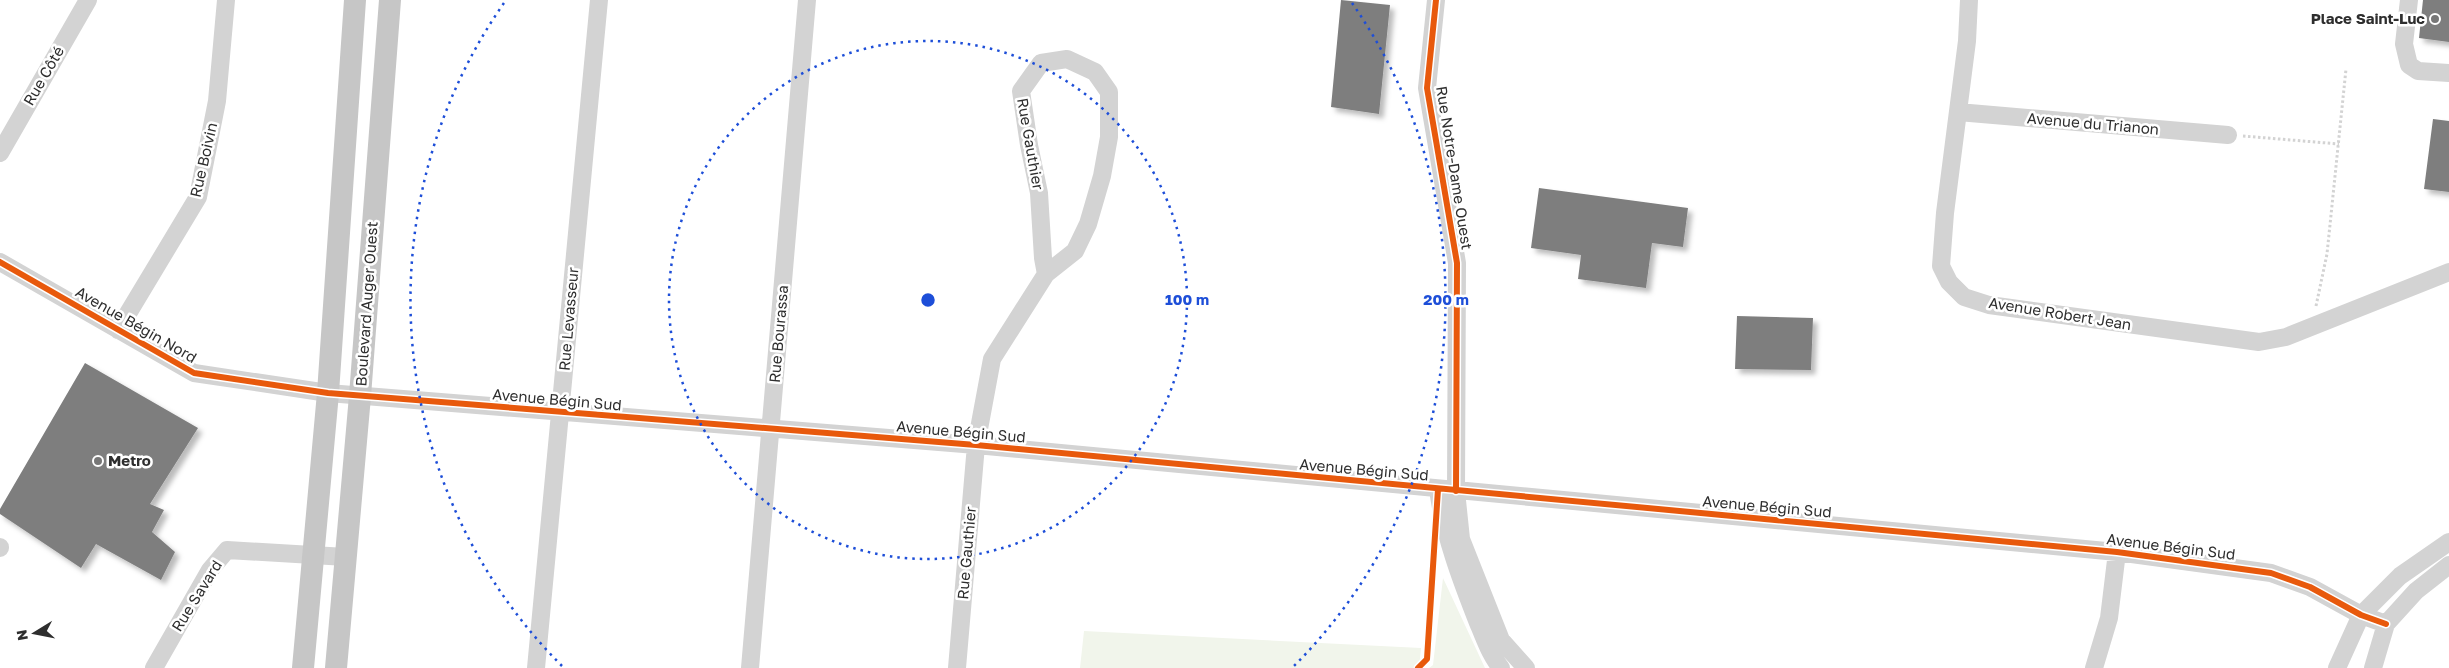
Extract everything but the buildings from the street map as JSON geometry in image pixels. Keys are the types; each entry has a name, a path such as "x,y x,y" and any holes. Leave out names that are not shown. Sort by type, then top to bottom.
{"main road":[{"path":"303,668 328,393 355,0"},
{"name":"Boulevard Auger Ouest","path":"336,668 360,396 390,0"}],"street":[{"name":"Rue Côté","path":"0,152 88,0"},
{"name":"Rue Boivin","path":"118,330 198,197 216,101 226,0"},
{"name":"Rue Levasseur","path":"536,668 598,0"},
{"name":"Rue Bourassa","path":"750,668 807,0"},
{"name":"Rue Notre-Dame Ouest","path":"1436,0 1428,88 1457,263 1456,491 1461,540 1501,640 1526,668"},
{"name":"Avenue Robert Jean","path":"1969,0 1967,41 1945,213 1941,266 1949,282 1964,296 1989,305 2259,342 2286,337 2449,272"},
{"path":"2409,0 2404,44 2409,65 2418,71 2449,73"},
{"name":"Rue Gauthier","path":"957,668 976,445 992,359 1046,274 1075,251 1084,233 1102,176 1109,137 1109,92 1095,72 1067,59 1041,63 1021,91 1029,146 1039,193 1043,258 1046,274"},
{"name":"Avenue du Trianon","path":"1958,112 2228,135"},
{"name":"Avenue Bégin Nord","path":"0,262 194,373 328,393"},
{"name":"Avenue Bégin Sud","path":"328,393 976,445 2117,552 2271,573 2310,587 2361,615 2386,624"},
{"path":"1438,489 1442,518 1467,596 1493,659 1501,668"},
{"path":"2338,668 2361,615 2400,576 2449,542"},
{"name":"Rue Savard","path":"154,668 210,570 227,550 346,557"},
{"path":"2094,668 2109,618 2117,552"},
{"path":"2373,668 2386,624 2416,591 2449,565"}],"path":[{"path":"2311,326 2327,254 2346,69"},
{"path":"2228,135 2339,144"}],"shaded area":[{"path":"1443,578 1485,668 1429,668 1433,665"},
{"path":"1084,631 1421,648 1419,668 1080,668"}],"cycle path":[{"path":"1436,0 1427,88 1457,263 1456,491"},
{"path":"0,262 194,373 328,393 976,445 2117,552 2271,573 2310,587 2361,615 2386,624"},
{"path":"1418,668 1427,659 1438,489"}],"place":[{"name":"Place Saint-Luc","path":"2435,19"},
{"name":"Metro","path":"98,461"}]}
